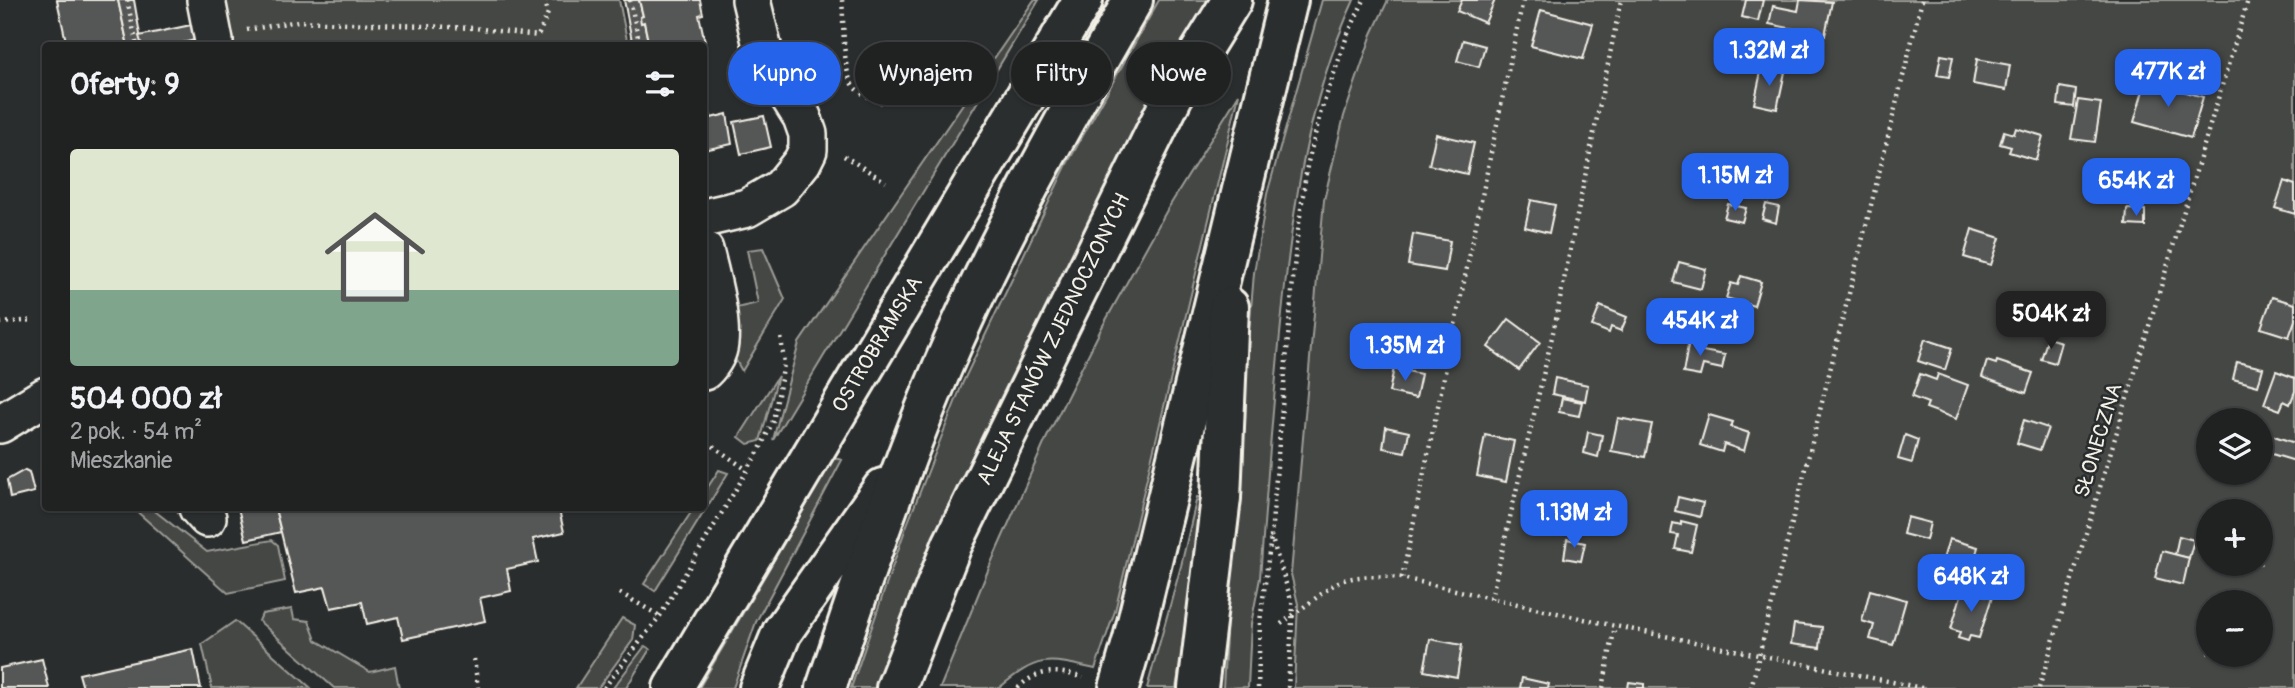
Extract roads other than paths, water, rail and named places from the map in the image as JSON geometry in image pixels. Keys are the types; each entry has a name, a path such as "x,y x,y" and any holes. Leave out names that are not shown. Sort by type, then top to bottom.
{"main road":[{"name":"OSTROBRAMSKA","path":"673,688 1083,0"},
{"path":"826,688 942,367 986,270 1057,134 1133,0"},
{"name":"ALEJA STANÓW ZJEDNOCZONYCH","path":"896,688 952,545 981,485 1173,96 1232,0"},
{"path":"1103,684 1133,639 1288,0"},
{"path":"1198,688 1221,498 1231,231"},
{"path":"759,688 782,632 870,504 908,456"}],"street":[{"path":"206,0 214,41"},
{"path":"707,217 747,208 781,188 808,150 803,117 773,71 763,50 751,0"},
{"path":"707,264 716,304 719,343 713,362 707,369"},
{"path":"0,424 42,398"}]}
